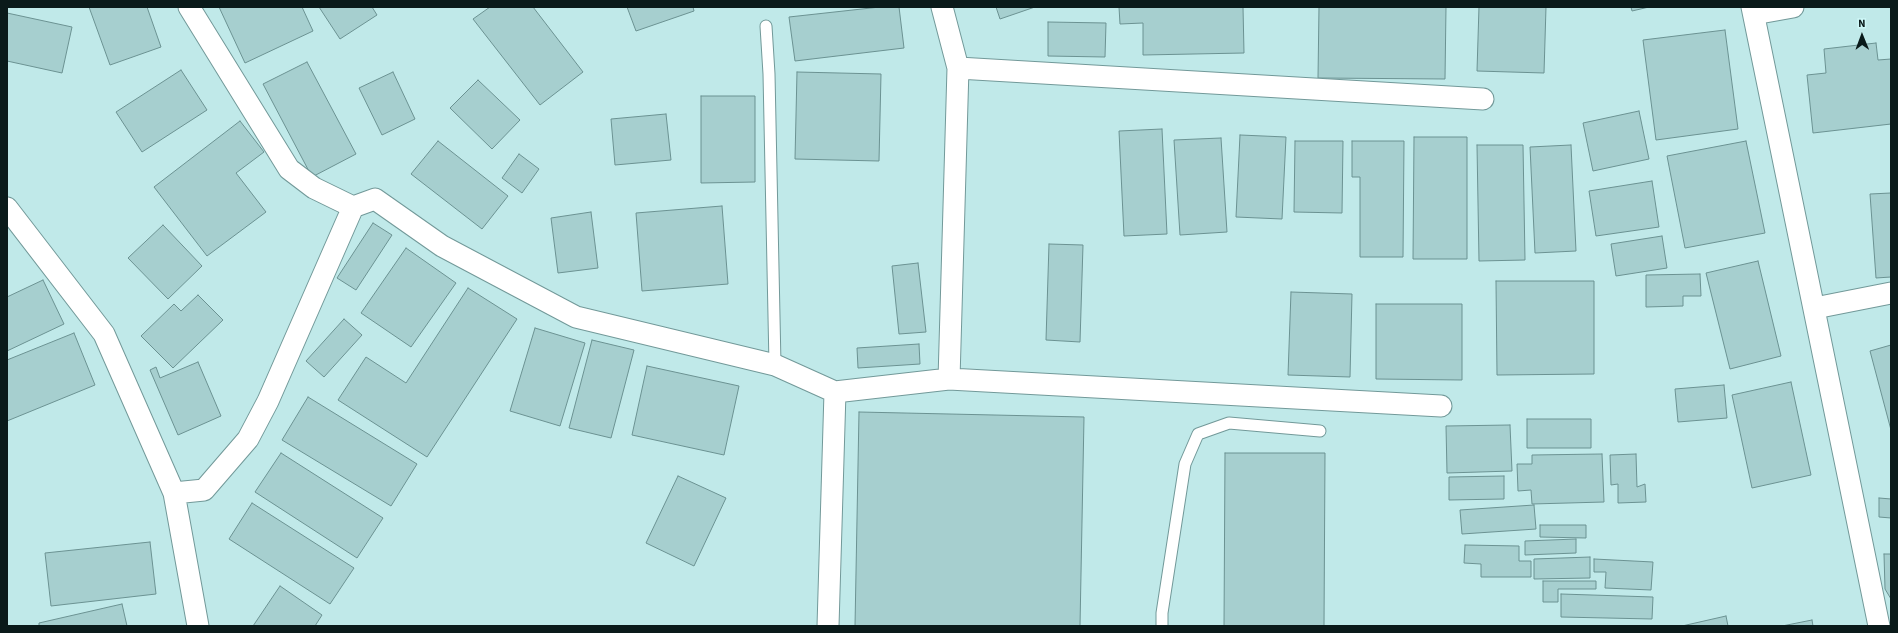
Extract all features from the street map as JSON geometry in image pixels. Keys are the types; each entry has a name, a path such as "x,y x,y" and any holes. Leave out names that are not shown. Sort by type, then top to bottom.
{"street":[{"path":"189,7 289,169 314,188 353,207 375,199 442,246 576,318 774,366 835,392 948,379 1441,406"},
{"path":"942,7 958,68 948,379"},
{"path":"1793,7 1753,11 1882,621"},
{"path":"958,68 1484,99"},
{"path":"174,493 204,490 248,439 268,401 353,207"},
{"path":"7,208 104,334 174,493 198,626"},
{"path":"1815,308 1891,293"},
{"path":"828,626 835,392"}],"lane":[{"path":"766,26 770,74 774,366"},
{"path":"1162,626 1162,613 1185,464 1198,434 1229,423 1320,431"}],"building":[{"path":"89,7 147,7 161,47 110,65"},
{"path":"219,7 302,7 313,31 245,63"},
{"path":"319,7 372,7 377,15 340,39"},
{"path":"490,7 533,7 583,72 540,105 473,19"},
{"path":"627,7 693,7 694,11 636,31"},
{"path":"880,7 899,7 904,48 795,61 789,17"},
{"path":"996,7 1035,7 1000,19"},
{"path":"1119,7 1243,7 1244,53 1143,55 1143,23 1120,24"},
{"path":"1319,7 1446,7 1445,79 1318,78"},
{"path":"1479,7 1546,7 1544,73 1477,71"},
{"path":"1631,7 1649,7 1632,11"},
{"path":"7,13 72,27 62,73 7,61"},
{"path":"1048,22 1106,23 1105,57 1048,56"},
{"path":"1725,30 1738,129 1656,140 1643,40"},
{"path":"1876,43 1878,60 1891,59 1891,124 1813,133 1807,75 1826,73 1824,49"},
{"path":"307,62 356,154 312,177 263,84"},
{"path":"181,70 207,110 142,152 116,112"},
{"path":"393,72 415,119 382,135 359,88"},
{"path":"797,72 881,74 879,161 795,159"},
{"path":"478,80 520,120 492,149 450,108"},
{"path":"701,96 755,96 755,182 701,183"},
{"path":"1639,111 1649,159 1593,171 1583,123"},
{"path":"666,114 671,160 615,165 611,119"},
{"path":"240,121 264,152 236,173 266,212 207,256 154,187"},
{"path":"1162,129 1167,234 1124,236 1119,131"},
{"path":"1240,135 1286,137 1282,219 1236,217"},
{"path":"1414,137 1467,137 1467,259 1413,259"},
{"path":"1221,138 1227,232 1180,235 1174,140"},
{"path":"438,141 508,196 482,229 411,174"},
{"path":"1295,141 1343,141 1342,213 1294,212"},
{"path":"1352,141 1404,141 1403,257 1360,257 1360,177 1352,177"},
{"path":"1746,141 1765,233 1685,248 1667,156"},
{"path":"1477,145 1523,145 1525,260 1479,261"},
{"path":"1571,145 1576,251 1535,253 1530,147"},
{"path":"519,154 539,169 522,193 502,178"},
{"path":"1652,181 1659,227 1596,236 1589,191"},
{"path":"1891,193 1891,277 1876,278 1870,194"},
{"path":"722,206 728,284 642,291 636,213"},
{"path":"591,212 598,268 558,273 551,218"},
{"path":"373,223 392,235 356,290 337,278"},
{"path":"163,225 202,266 168,299 128,258"},
{"path":"1662,236 1667,268 1616,276 1611,244"},
{"path":"1049,244 1083,245 1080,342 1046,340"},
{"path":"406,248 456,283 411,347 361,313"},
{"path":"1758,261 1781,356 1730,369 1706,273"},
{"path":"918,263 926,332 899,334 892,266"},
{"path":"1700,274 1701,296 1683,296 1683,306 1646,307 1646,275"},
{"path":"43,280 64,324 7,351 7,297"},
{"path":"1496,281 1594,281 1594,374 1497,375"},
{"path":"468,288 517,319 427,457 338,400 366,357 406,383"},
{"path":"1291,292 1352,294 1350,377 1288,375"},
{"path":"198,295 223,320 173,368 141,336 174,304 181,311"},
{"path":"1376,304 1462,304 1462,380 1376,379"},
{"path":"344,319 362,335 324,377 306,361"},
{"path":"535,328 585,343 560,426 510,411"},
{"path":"74,333 95,385 7,421 7,360"},
{"path":"592,340 634,350 611,438 569,428"},
{"path":"919,344 920,364 858,368 857,348"},
{"path":"1891,345 1891,430 1870,351"},
{"path":"198,362 221,416 178,435 150,370 156,367 160,378"},
{"path":"647,366 739,386 724,455 632,435"},
{"path":"1791,382 1811,475 1752,488 1732,395"},
{"path":"1724,385 1727,418 1678,422 1675,389"},
{"path":"308,397 417,464 391,506 282,440"},
{"path":"859,412 1084,417 1080,626 855,626"},
{"path":"1527,419 1591,419 1591,448 1527,448"},
{"path":"1510,425 1512,471 1447,473 1446,426"},
{"path":"281,453 383,518 357,558 255,492"},
{"path":"1225,453 1325,453 1324,626 1224,626"},
{"path":"1602,454 1604,502 1532,504 1531,490 1518,491 1517,464 1532,464 1532,455"},
{"path":"1636,454 1637,487 1645,484 1646,502 1618,503 1618,484 1611,485 1610,455"},
{"path":"678,476 726,498 694,566 646,543"},
{"path":"1504,476 1504,499 1449,500 1449,477"},
{"path":"1879,498 1891,499 1891,518 1879,517"},
{"path":"252,503 354,568 330,604 229,539"},
{"path":"1534,505 1536,529 1462,534 1460,510"},
{"path":"1540,525 1586,525 1586,538 1540,537"},
{"path":"1576,539 1576,553 1525,555 1525,541"},
{"path":"150,542 156,594 51,606 45,553"},
{"path":"1465,545 1519,546 1519,561 1531,561 1531,577 1481,577 1481,564 1464,563"},
{"path":"1884,554 1891,554 1891,599 1885,589"},
{"path":"1590,557 1590,578 1534,579 1534,559"},
{"path":"1594,559 1653,562 1651,590 1605,588 1606,572 1594,572"},
{"path":"1543,581 1596,581 1596,589 1558,589 1558,602 1543,602"},
{"path":"280,586 322,615 315,626 253,626"},
{"path":"1561,594 1653,597 1652,619 1561,617"},
{"path":"122,604 127,626 39,626 39,623"},
{"path":"1726,616 1728,626 1682,626"},
{"path":"1812,620 1813,626 1782,626"}]}
